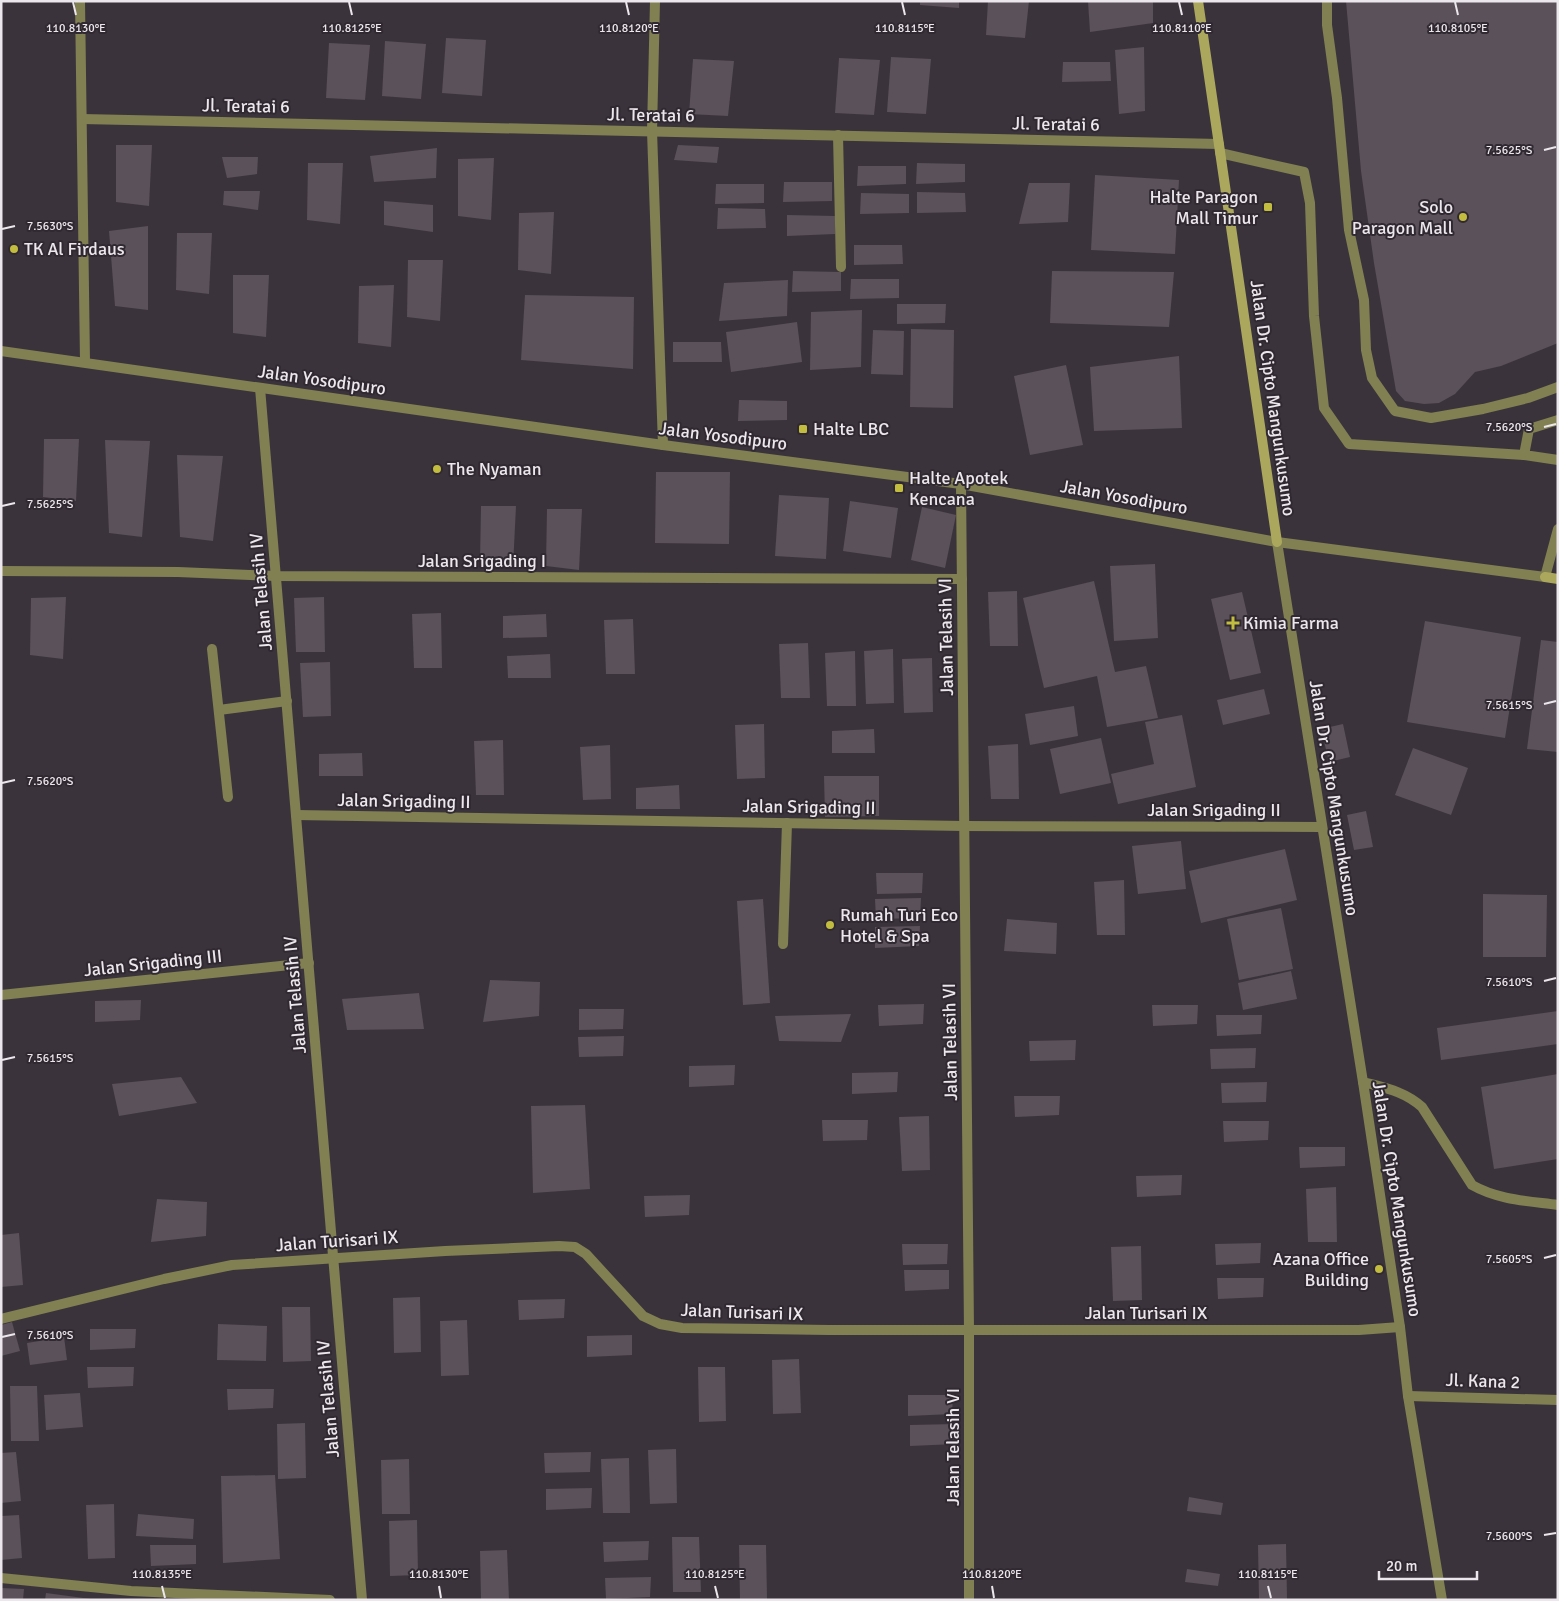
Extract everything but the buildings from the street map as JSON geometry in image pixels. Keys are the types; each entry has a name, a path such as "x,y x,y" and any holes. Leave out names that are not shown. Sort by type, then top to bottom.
{"main road":[{"name":"Jalan Dr. Cipto Mangunkusumo","path":"1198,1 1277,542"},
{"name":"Jalan Yosodipuro","path":"1545,577 1558,579"}],"street":[{"path":"80,1 85,362"},
{"path":"655,1 652,131 663,445"},
{"path":"1327,1 1327,25 1337,98 1349,230 1364,300 1366,350 1372,378 1395,411 1431,418 1528,398 1558,387"},
{"name":"Jl. Teratai 6","path":"82,119 838,135 1220,148 1304,172 1310,202 1314,316 1324,408 1349,444 1524,455"},
{"path":"838,135 841,267"},
{"name":"Jalan Yosodipuro","path":"1,350 663,445 961,484 1277,542 1545,577"},
{"name":"Jalan Telasih IV","path":"260,388 362,1600"},
{"path":"1558,420 1530,429 1524,455 1558,460"},
{"name":"Jalan Telasih VI","path":"961,484 969,1331 969,1600"},
{"path":"1545,577 1558,529"},
{"name":"Jalan Dr. Cipto Mangunkusumo","path":"1277,542 1363,1082 1400,1327 1408,1396 1442,1600"},
{"name":"Jalan Srigading I","path":"1,571 178,572 276,576 962,579"},
{"path":"212,649 228,797"},
{"path":"219,710 287,701"},
{"name":"Jalan Srigading II","path":"296,815 964,826 1322,828"},
{"path":"783,944 787,823"},
{"name":"Jalan Srigading III","path":"1,995 308,963"},
{"path":"1363,1082 1411,1097 1422,1107 1472,1185 1483,1192 1502,1197 1558,1205"},
{"name":"Jalan Turisari IX","path":"1,1319 164,1279 232,1265 445,1250 558,1246 575,1247 586,1254 643,1316 660,1324 682,1328 969,1331 1359,1330 1400,1327"},
{"name":"Jl. Kana 2","path":"1408,1396 1558,1400"},
{"path":"1,1578 131,1596 330,1600"}],"place":[{"name":"Halte Paragon Mall Timur","path":"1268,207"},
{"name":"Solo Paragon Mall","path":"1463,217"},
{"name":"TK Al Firdaus","path":"14,249"},
{"name":"Halte LBC","path":"803,429"},
{"name":"The Nyaman","path":"437,469"},
{"name":"Halte Apotek Kencana","path":"899,488"},
{"name":"Kimia Farma","path":"1233,623"},
{"name":"Rumah Turi Eco Hotel & Spa","path":"830,925"},
{"name":"Azana Office Building","path":"1379,1269"}]}
